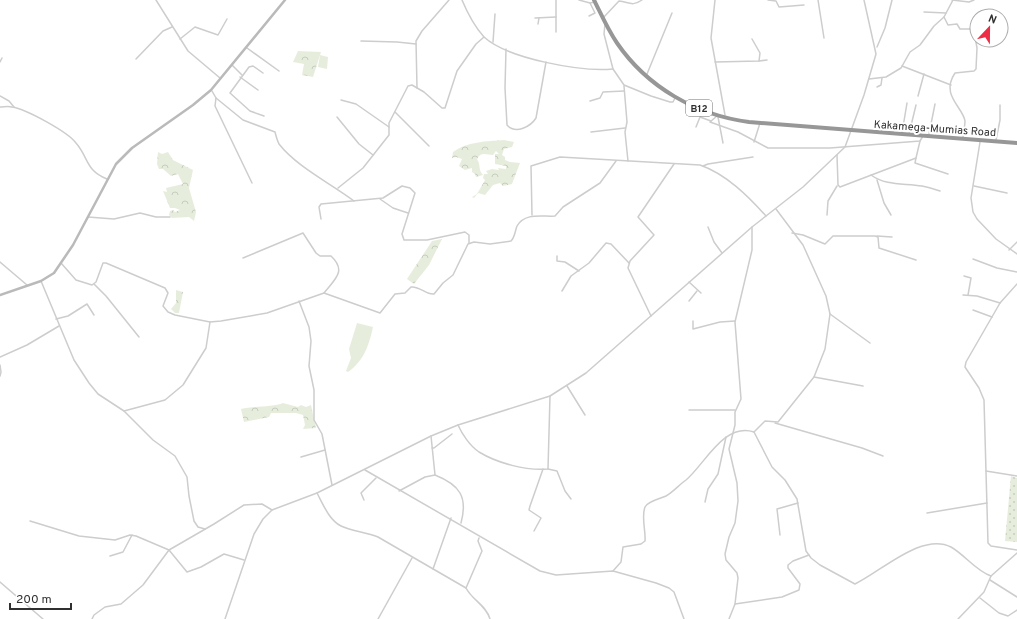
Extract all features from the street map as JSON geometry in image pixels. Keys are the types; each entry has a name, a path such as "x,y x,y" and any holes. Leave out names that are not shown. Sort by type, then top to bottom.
{"highway":[{"name":"B12","path":"593,2 625,53 646,76 676,97 724,117 760,123 852,131"},
{"name":"Kakamega-Mumias Road","path":"852,131 1017,143"}],"street":[{"path":"156,0 188,51 221,79"},
{"path":"0,295 40,281 54,273 88,217 116,164 132,148 211,90 285,0"},
{"path":"417,88 416,44 422,31 449,0"},
{"path":"462,0 468,14 484,37 506,49 546,62 580,69 613,69"},
{"path":"556,0 556,32"},
{"path":"579,0 593,2 594,12 589,16"},
{"path":"642,0 636,4 630,5 619,2 604,20 604,34 613,69 624,85 670,102 674,102 676,97"},
{"path":"715,0 711,31 719,87 725,110 724,117"},
{"path":"768,0 778,2 779,7 804,5"},
{"path":"818,0 824,38"},
{"path":"224,619 254,534 263,519 272,510 317,493 431,436 458,425 550,396 567,386 586,373 722,253 752,227 776,209 837,155 845,147 852,131 876,54 876,48 864,0"},
{"path":"876,48 885,28 892,0"},
{"path":"869,79 882,78 890,75 902,66 910,52 920,44 934,26 944,17 952,0 969,2 974,0"},
{"path":"924,12 946,13"},
{"path":"646,76 672,13"},
{"path":"493,42 495,14"},
{"path":"944,17 948,25 956,24 961,29 973,30 977,48 975,70 955,73 951,85 954,102 965,121 963,139"},
{"path":"535,18 556,18"},
{"path":"538,24 539,18"},
{"path":"180,39 195,27 218,35 227,19"},
{"path":"136,59 163,32 172,27"},
{"path":"338,188 363,168 389,135 389,127 394,112 408,86 412,85 442,108 445,108 457,71 476,44 484,37"},
{"path":"752,39 760,53 759,61"},
{"path":"361,41 416,44"},
{"path":"247,48 280,72"},
{"path":"506,49 505,88 507,125 512,129 524,128 532,125 536,118 546,62"},
{"path":"0,62 2,58"},
{"path":"715,62 767,60"},
{"path":"232,65 241,76 258,90"},
{"path":"263,73 252,66 241,76 230,93 250,111 264,116"},
{"path":"902,66 951,85"},
{"path":"918,96 924,74"},
{"path":"877,87 881,85 882,78"},
{"path":"624,85 627,122 625,128 628,161"},
{"path":"211,90 216,98 243,120 275,132 279,144 301,165 338,188 354,201"},
{"path":"590,101 599,99 603,92 624,91"},
{"path":"0,96 9,101 14,107"},
{"path":"216,98 215,106 252,183"},
{"path":"341,100 356,104 389,127"},
{"path":"902,134 907,103"},
{"path":"929,136 935,104"},
{"path":"909,135 916,105"},
{"path":"996,141 1000,120 1000,105"},
{"path":"0,107 14,107 60,128 71,136 78,145 91,170 97,175 107,179"},
{"path":"394,112 428,146"},
{"path":"710,121 715,119 718,115"},
{"path":"718,115 723,142"},
{"path":"338,117 359,144 373,156"},
{"path":"696,127 700,117 738,132 762,146 776,149 845,147 920,141"},
{"path":"754,142 760,123"},
{"path":"591,132 625,128"},
{"path":"923,136 920,141 915,163 948,174"},
{"path":"980,140 971,198 973,212 980,223 1009,250 1017,254"},
{"path":"827,215 828,201 838,185 837,155"},
{"path":"532,216 531,166 560,157 703,166 718,174 743,192 766,216"},
{"path":"703,166 753,157"},
{"path":"838,185 841,186 916,158"},
{"path":"469,243 490,244 511,241 521,222 532,216 555,216 563,207 600,183 616,161"},
{"path":"629,263 654,235 638,217 674,164"},
{"path":"871,175 877,180 893,184 923,186 940,191"},
{"path":"877,180 884,203 891,215"},
{"path":"94,284 103,264 106,263 165,288 168,293 163,306 168,312 210,322 258,316 299,300 324,293 380,313 394,294 405,293 411,287 416,286 431,294 434,294 443,283 453,275 465,247 469,243 469,235 465,232 427,240 404,240 402,237 415,193 407,186 402,186 391,194 380,199 321,204 319,207 321,219"},
{"path":"974,186 1006,193"},
{"path":"380,199 393,208 408,213"},
{"path":"775,423 798,400 814,376 825,349 830,314 826,296 803,245 792,233 776,209"},
{"path":"88,217 114,220 140,213 156,217 170,217"},
{"path":"708,227 709,233 722,253"},
{"path":"729,619 736,604 737,573 726,560 725,554 726,546 738,510 737,483 729,449 731,437 734,432 736,410 742,399 735,321 752,250 752,227"},
{"path":"243,258 304,233 316,253 320,256 331,256 340,268 339,273 324,293"},
{"path":"792,233 803,235 825,244 831,237 836,235 892,237"},
{"path":"877,236 879,248 916,260"},
{"path":"562,291 571,276 589,263 604,244 609,242 629,263 630,273 651,316"},
{"path":"1009,250 1017,242"},
{"path":"557,256 557,260 565,262 579,270"},
{"path":"973,259 997,268 1017,272"},
{"path":"0,262 27,285"},
{"path":"61,263 76,280 94,284 139,337"},
{"path":"964,276 969,276 971,278 968,295"},
{"path":"40,281 74,360 89,383 107,402 124,411 153,440 175,456 187,477 188,496 194,521 198,527 205,529"},
{"path":"689,282 697,291 701,293"},
{"path":"1017,284 1000,303 966,362 965,367 983,397 989,544 1017,550"},
{"path":"689,301 697,291"},
{"path":"963,295 977,296 1000,303"},
{"path":"299,300 309,327 309,366 314,390 314,420 322,434 332,485"},
{"path":"56,319 68,316 87,304 94,315"},
{"path":"973,310 992,317"},
{"path":"830,314 870,343"},
{"path":"693,321 693,329 720,322 735,321"},
{"path":"124,411 165,400 183,385 206,348 210,322"},
{"path":"0,357 27,345 59,326"},
{"path":"0,365 0,376"},
{"path":"814,376 863,386"},
{"path":"567,386 585,415"},
{"path":"548,469 550,396"},
{"path":"689,410 736,410"},
{"path":"613,572 621,562 623,547 641,544 645,541 644,509 647,504 668,495 691,476 726,437 734,432 754,432 765,421 862,448 883,456"},
{"path":"458,425 465,438 478,451 506,463 557,471 565,491 571,499"},
{"path":"754,432 772,467 791,488 798,503 809,555 820,565 855,584 917,548 930,543 941,543 954,549 991,576"},
{"path":"432,448 452,434"},
{"path":"431,436 435,475"},
{"path":"705,502 708,489 718,474 726,437"},
{"path":"301,456 313,455 325,450"},
{"path":"534,531 541,518 529,510 543,469"},
{"path":"364,470 399,491 451,518 479,538 540,572 548,574 613,572 669,588 677,596 684,619"},
{"path":"986,471 1017,476"},
{"path":"399,491 425,477 435,475 452,483 459,491 465,506 461,524"},
{"path":"364,500 361,493 376,478"},
{"path":"317,493 330,516 341,526 366,532 378,537 466,588 469,595 486,610 490,619"},
{"path":"92,619 94,615 104,607 121,604 143,585 169,550 244,505 253,503 262,504 272,510"},
{"path":"780,534 777,509 798,503"},
{"path":"927,513 987,503"},
{"path":"433,569 451,518"},
{"path":"30,521 79,536 115,540 132,535 169,550 186,572 201,567 224,554 245,560"},
{"path":"110,556 123,552 132,535"},
{"path":"466,588 482,551 478,540 479,538"},
{"path":"958,619 980,598 991,576 1017,553"},
{"path":"736,604 782,598 799,590 800,584 788,568 788,565 793,561 809,555"},
{"path":"378,619 412,558"},
{"path":"990,580 1017,597"},
{"path":"0,582 43,619"},
{"path":"980,598 999,613 1008,616 1017,610"}],"green space":[{"path":"298,51 321,52 313,77 302,75 304,64 293,62"},
{"path":"320,55 328,57 327,69 318,67"},
{"path":"504,140 514,142 512,147 504,149 502,155 505,157 505,160 520,163 512,184 503,186 500,183 493,185 485,195 478,193 474,198 472,197 477,194 485,180 483,178 484,174 488,174 486,171 492,169 499,170 498,168 506,169 506,166 495,164 495,154 499,154 496,151 493,155 482,154 477,159 483,175 476,177 472,172 472,168 465,170 459,166 462,159 456,157 452,158 453,152 470,144"},
{"path":"158,152 162,154 168,152 173,160 193,170 189,188 196,212 194,221 189,217 172,218 169,215 170,211 173,210 175,212 180,210 170,208 163,191 167,192 166,188 183,184 178,174 171,176 163,169 159,169 157,164"},
{"path":"442,239 429,265 414,284 407,279 432,241"},
{"path":"176,290 183,292 179,313 175,313 171,309 176,303"},
{"path":"357,323 373,327 370,340 362,358 354,368 348,372 346,371 351,358 349,349"},
{"path":"283,403 298,407 301,405 306,407 311,405 316,428 303,429 305,425 303,415 296,413 271,413 269,417 244,422 241,409"},
{"path":"1011,476 1017,478 1017,542 1005,541"}]}
